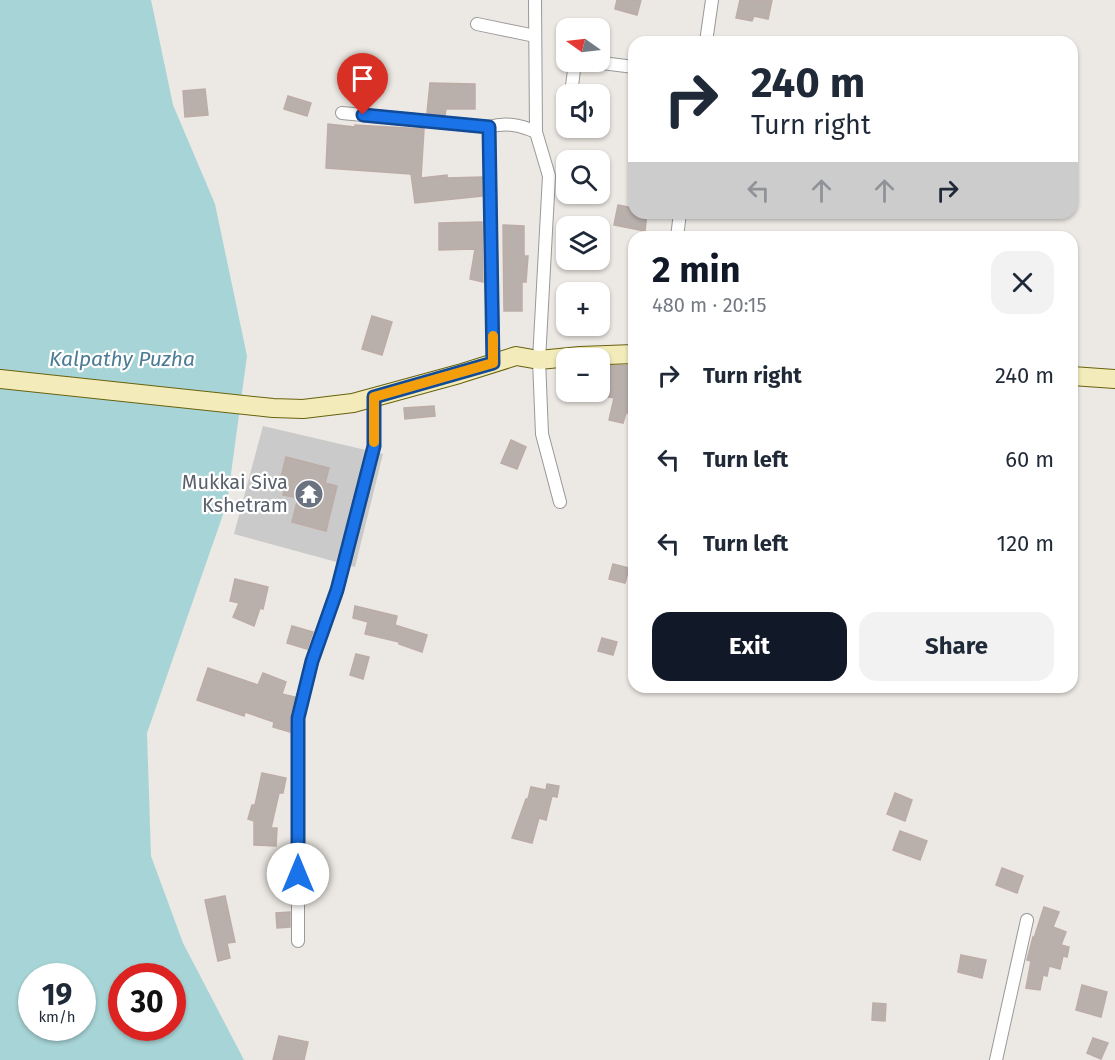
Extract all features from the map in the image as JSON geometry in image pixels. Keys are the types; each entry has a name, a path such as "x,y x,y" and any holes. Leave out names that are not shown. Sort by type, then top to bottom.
{"main road":[{"path":"0,379 273,408 303,409 353,403 516,356 539,360 628,354"},
{"path":"1078,376 1115,379"}],"street":[{"path":"535,0 536,132 549,176 539,360 542,434 560,502"},
{"path":"707,36 712,0"},
{"path":"477,24 535,36"},
{"path":"610,64 628,66"},
{"path":"342,113 489,127 500,124 520,125 536,132"},
{"path":"489,127 493,363"},
{"path":"298,940 298,718 312,661 337,590 374,446 374,397"},
{"path":"996,1060 1027,920"}],"shaded area":[{"name":"Mukkai Siva Kshetram","path":"263,426 383,454 355,567 234,534"}],"water":[{"name":"Kalpathy Puzha","path":"0,0 151,0 173,105 215,204 247,356 227,503 147,733 151,856 183,943 244,1060 0,1060"}],"building":[{"path":"617,0 641,0 637,15 615,9"},
{"path":"740,0 772,0 768,19 754,16 752,21 736,18"},
{"path":"430,83 475,84 475,109 446,109 445,115 427,113"},
{"path":"205,89 208,115 185,117 183,91"},
{"path":"288,96 311,103 307,116 284,109"},
{"path":"328,124 424,129 421,178 447,175 447,178 482,177 482,196 415,203 411,174 326,168"},
{"path":"618,205 628,207 628,219 646,219 645,231 614,225"},
{"path":"482,222 483,282 470,279 475,249 439,250 439,223"},
{"path":"503,225 524,226 524,256 528,256 526,282 522,282 522,311 504,311"},
{"path":"372,316 392,322 382,355 362,349"},
{"path":"628,365 628,413 623,423 609,420 614,398 610,397 610,366"},
{"path":"434,406 435,416 405,419 404,408"},
{"path":"511,440 526,447 517,469 501,463"},
{"path":"286,457 329,468 325,483 337,486 326,531 292,522 298,498 283,495 286,483 280,481"},
{"path":"613,564 628,568 625,583 609,579"},
{"path":"235,579 268,587 263,609 260,608 254,626 233,617 239,603 230,601"},
{"path":"355,606 397,616 395,625 427,635 422,652 399,644 399,642 365,634 368,622 353,618"},
{"path":"292,626 313,632 307,649 287,643"},
{"path":"602,638 617,642 613,655 598,651"},
{"path":"356,654 369,657 363,679 350,675"},
{"path":"208,668 258,685 263,673 286,682 282,694 295,697 290,716 290,732 273,727 274,722 245,712 244,716 197,700"},
{"path":"262,773 286,778 283,793 279,793 271,828 277,828 276,846 254,845 254,821 248,819 252,805 255,805"},
{"path":"547,784 559,786 557,797 552,796 546,820 539,818 532,843 512,838 531,787 546,790"},
{"path":"895,793 912,800 905,821 887,814"},
{"path":"900,831 927,841 920,860 893,850"},
{"path":"1002,868 1023,876 1017,893 996,885"},
{"path":"225,896 235,942 227,943 230,958 218,961 205,900"},
{"path":"1044,907 1059,912 1053,927 1066,932 1061,945 1069,947 1067,957 1063,956 1060,969 1049,966 1047,976 1043,975 1040,990 1026,988 1031,961 1027,960"},
{"path":"290,912 290,927 277,928 276,913"},
{"path":"961,955 986,960 982,978 958,972"},
{"path":"1082,985 1107,992 1101,1017 1076,1010"},
{"path":"873,1003 886,1004 885,1021 872,1020"},
{"path":"279,1036 308,1042 304,1060 273,1060"},
{"path":"1093,1038 1108,1043 1101,1059 1087,1053"}],"slow traffic":[{"path":"374,442 374,397 493,363 493,336"}],"place":[{"name":"Mukkai Siva Kshetram","path":"309,494"}],"route":[{"path":"298,874 298,718 312,661 337,590 374,446 374,397 493,363 489,127 363,115"}]}
